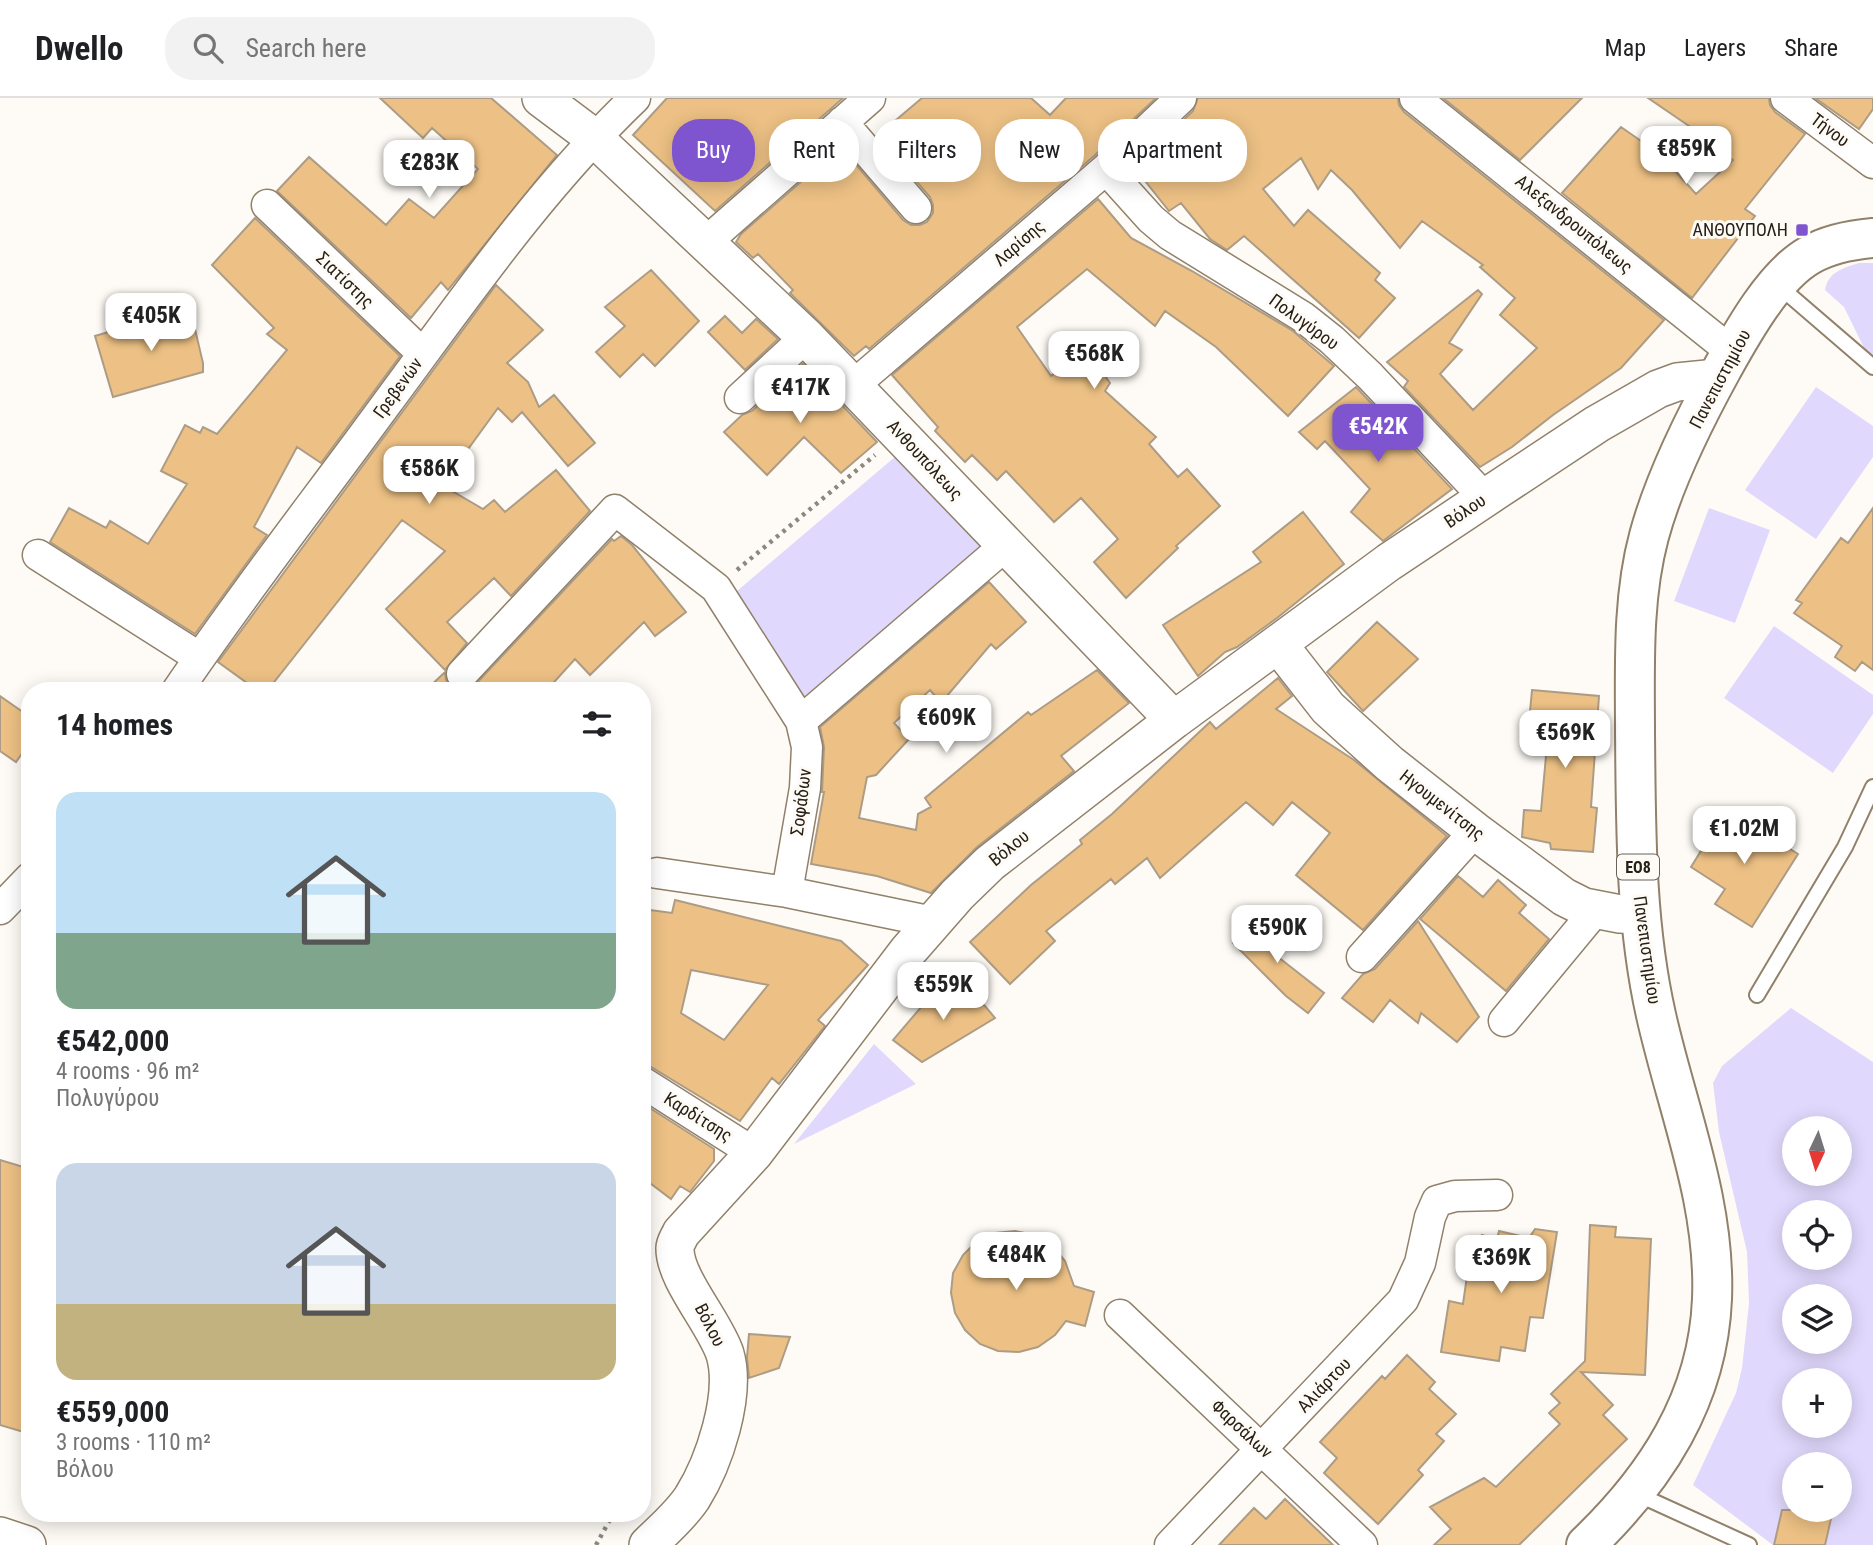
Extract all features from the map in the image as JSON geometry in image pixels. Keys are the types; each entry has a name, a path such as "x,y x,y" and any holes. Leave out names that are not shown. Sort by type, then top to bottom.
{"main road":[{"name":"Πανεπιστημίου","path":"1586,1545 1635,1494 1667,1449 1699,1380 1706,1354 1712,1300 1712,1251 1705,1202 1656,1013 1640,915 1636,649 1643,564 1649,536 1661,500 1724,365 1778,285 1797,264 1814,253 1839,243 1873,238"}],"street":[{"name":"Ανθουπόλεως","path":"541,98 593,137 806,337 1174,720"},
{"name":"Γρεβενών","path":"183,682 528,215 593,137 635,98"},
{"path":"846,119 870,98"},
{"name":"Λαρίσης","path":"1159,119 1181,98"},
{"name":"Αλεξανδρουπόλεως","path":"1415,98 1724,365"},
{"name":"Τήνου","path":"1786,98 1873,163"},
{"path":"859,142 916,208"},
{"name":"Λαρίσης","path":"854,385 1098,175"},
{"path":"705,243 774,182"},
{"name":"Πολυγύρου","path":"1117,182 1151,219 1170,235 1303,317 1332,340 1370,376 1485,498"},
{"name":"Σιατίστης","path":"267,205 423,354"},
{"path":"740,398 806,337"},
{"name":"Βόλου","path":"648,1545 683,1510 707,1469 724,1415 729,1373 716,1333 677,1264 675,1246 681,1233 754,1153 933,922 990,863 1174,720 1389,562 1597,424 1658,389 1724,365"},
{"name":"Σοφάδων","path":"461,674 615,510 716,588 801,721 807,747 805,788 787,892"},
{"path":"801,721 1006,545"},
{"path":"38,555 200,658"},
{"name":"Ηγουμενίτσης","path":"1278,644 1328,708 1390,764 1475,831 1564,897 1595,911 1640,915"},
{"path":"1362,957 1475,831"},
{"path":"657,873 787,892 933,922"},
{"path":"0,909 21,887"},
{"path":"1504,1021 1595,911"},
{"name":"Καρδίτσης","path":"651,1088 754,1153"},
{"name":"Αλιάρτου","path":"1170,1545 1403,1300 1420,1263 1430,1217 1437,1200 1455,1195 1496,1195"},
{"name":"Φαρσάλων","path":"1120,1315 1263,1448 1362,1545"},
{"path":"0,1536 27,1545"}],"lane":[{"path":"1778,285 1873,367"},
{"path":"1757,995 1845,847 1873,788"},
{"path":"1635,1494 1749,1545"}],"path":[{"path":"716,588 900,434"},
{"path":"596,1545 609,1522"}],"shaded area":[{"path":"1859,263 1873,263 1873,355 1865,350 1844,307 1825,290 1833,275"},
{"path":"1816,387 1873,426 1873,457 1816,539 1745,490"},
{"path":"896,456 986,551 804,706 730,597"},
{"path":"1709,508 1770,530 1735,623 1674,601"},
{"path":"1774,626 1873,695 1873,714 1833,773 1724,698"},
{"path":"1791,1008 1873,1062 1873,1545 1773,1545 1693,1485 1736,1393 1742,1368 1749,1303 1747,1252 1719,1132 1713,1083 1722,1066"},
{"path":"874,1044 916,1084 794,1144"}],"building":[{"path":"380,98 491,98 557,155 448,290 441,282 411,318 277,191 309,157 386,225 409,199 434,218 478,169 432,128 423,138"},
{"path":"667,98 843,98 819,119 769,119 769,163 755,176 755,119 672,119 672,171 633,135"},
{"path":"922,98 1031,98 1050,115 1066,98 1156,98 1134,119 1098,119 1098,152 1084,165 1084,119 995,119 995,182 1064,182 869,349 866,346 854,356 790,293 793,290 758,254 753,258 736,242 741,234 801,182 859,182 859,168 903,220 911,225 920,225 927,222 933,213 933,205 930,197 917,182 981,182 981,119 897,119"},
{"path":"1198,98 1398,98 1404,112 1664,320 1621,368 1480,467 1404,387 1408,381 1387,362 1478,290 1482,294 1449,343 1462,350 1440,374 1473,410 1537,348 1500,315 1515,298 1480,267 1483,265 1422,221 1400,248 1352,190 1331,170 1318,189 1301,158 1263,189 1294,226 1308,210 1380,273 1375,280 1395,298 1359,338 1244,236 1227,250 1210,239 1181,203 1169,211 1146,182 1247,182 1247,119 1185,119 1193,111"},
{"path":"1443,98 1582,98 1520,160"},
{"path":"1648,98 1769,98 1775,112 1805,134 1745,209 1755,216 1692,298 1562,193 1621,127 1641,141 1644,137 1696,194 1733,160"},
{"path":"1815,98 1873,98 1873,109 1859,129"},
{"path":"684,182 748,182 715,211"},
{"path":"1098,199 1131,238 1293,331 1334,366 1288,416 1216,347 1165,311 1155,326 1087,269 1017,327 1051,376 1086,348 1107,365 1103,373 1110,383 1105,391 1156,437 1149,444 1178,477 1187,469 1220,506 1176,546 1178,548 1126,598 1094,562 1118,539 1081,498 1054,522 1006,471 997,480 972,455 965,462 935,431 938,427 892,375"},
{"path":"255,218 400,356 321,463 297,447 254,527 267,535 195,634 50,542 69,508 106,528 110,521 148,544 187,484 161,471 185,425 200,433 203,427 217,434 287,350 267,334 274,328 212,265"},
{"path":"651,270 699,321 655,366 643,354 620,377 596,352 625,326 605,307"},
{"path":"496,285 543,330 507,363 528,382 539,407 554,395 595,443 568,466 522,412 512,422 498,408 442,485 483,509 494,500 505,512 556,470 590,511 511,596 494,578 447,622 467,643 445,670 386,609 445,551 402,520 274,682 246,682 218,662"},
{"path":"190,308 203,372 113,397 95,336"},
{"path":"725,316 742,333 756,319 778,339 745,370 708,332"},
{"path":"803,364 877,442 841,473 804,437 767,475 724,432 742,415 752,411"},
{"path":"1356,387 1452,489 1383,541 1351,512 1370,489 1325,441 1317,449 1299,432"},
{"path":"1873,508 1873,670 1862,662 1855,671 1835,657 1842,646 1794,613 1802,603 1796,600 1841,538 1848,543"},
{"path":"1303,512 1344,564 1277,618 1237,647 1225,652 1198,676 1163,625 1261,562 1253,552"},
{"path":"621,536 632,545 686,612 655,636 644,622 590,675 575,659 554,682 478,682 612,539 614,541"},
{"path":"989,582 1026,622 996,649 991,644 941,703 930,690 894,723 909,739 876,775 867,777 859,818 916,830 918,814 931,807 925,798 1028,712 1031,715 1097,670 1129,703 1061,756 1074,771 977,847 931,893 877,876 811,864 824,792 824,747 820,727"},
{"path":"1377,622 1418,659 1363,711 1327,672"},
{"path":"445,672 447,682 434,682"},
{"path":"1278,678 1292,696 1276,709 1354,760 1447,836 1363,930 1296,875 1330,833 1292,802 1273,825 1246,802 1160,878 1147,858 1115,884 1111,879 1046,931 1055,941 1010,984 970,942 1031,885 1082,844 1080,840 1112,814 1210,722 1216,729"},
{"path":"1532,690 1599,696 1591,807 1597,808 1593,852 1551,849 1550,843 1522,837 1524,810 1541,811 1547,745 1527,744"},
{"path":"0,696 21,711 21,755 16,762 0,751"},
{"path":"1727,809 1798,854 1752,927 1715,904 1725,889 1691,867"},
{"path":"1458,876 1483,897 1498,880 1526,905 1519,913 1549,939 1506,991 1420,919"},
{"path":"675,900 841,941 868,965 818,1020 825,1026 779,1084 772,1078 740,1121 651,1067 651,910 672,913","holes":["691,970 768,985 724,1040 681,1013"]},
{"path":"1262,919 1289,945 1278,957 1324,993 1308,1013 1286,996 1233,943 1244,930 1249,934"},
{"path":"1418,921 1479,1017 1457,1042 1421,1013 1418,1023 1390,1000 1373,1022 1342,998 1363,974 1375,969"},
{"path":"946,978 985,1006 995,1018 922,1062 893,1040"},
{"path":"651,1109 714,1149 714,1161 690,1192 680,1186 671,1199 651,1184"},
{"path":"0,1160 21,1166 21,1431 0,1425"},
{"path":"1590,1225 1616,1227 1615,1237 1651,1239 1645,1375 1581,1372 1613,1405 1603,1415 1627,1439 1519,1545 1434,1545 1451,1529 1430,1507 1484,1478 1496,1487 1560,1424 1549,1413 1560,1403 1551,1394 1585,1361"},
{"path":"1535,1229 1557,1232 1543,1318 1530,1317 1525,1351 1501,1347 1499,1361 1441,1352 1449,1301 1463,1304 1471,1248 1483,1244 1482,1235 1497,1239 1499,1231 1529,1238"},
{"path":"1015,1231 1035,1235 1052,1245 1065,1261 1074,1286 1094,1292 1085,1326 1066,1321 1055,1335 1038,1347 1019,1352 998,1351 980,1344 965,1330 955,1313 951,1293 953,1273 963,1255 977,1241 995,1233"},
{"path":"749,1334 790,1337 779,1368 749,1378"},
{"path":"1407,1355 1435,1382 1429,1389 1456,1414 1436,1434 1444,1441 1418,1470 1423,1475 1378,1524 1324,1473 1337,1458 1320,1442 1382,1376 1385,1379"},
{"path":"1285,1499 1333,1545 1219,1545 1254,1508 1266,1519"},
{"path":"1782,1510 1782,1522 1830,1522 1825,1545 1774,1545"}],"place":[{"name":"ΑΝΘΟΥΠΟΛΗ","path":"1802,230"}]}
